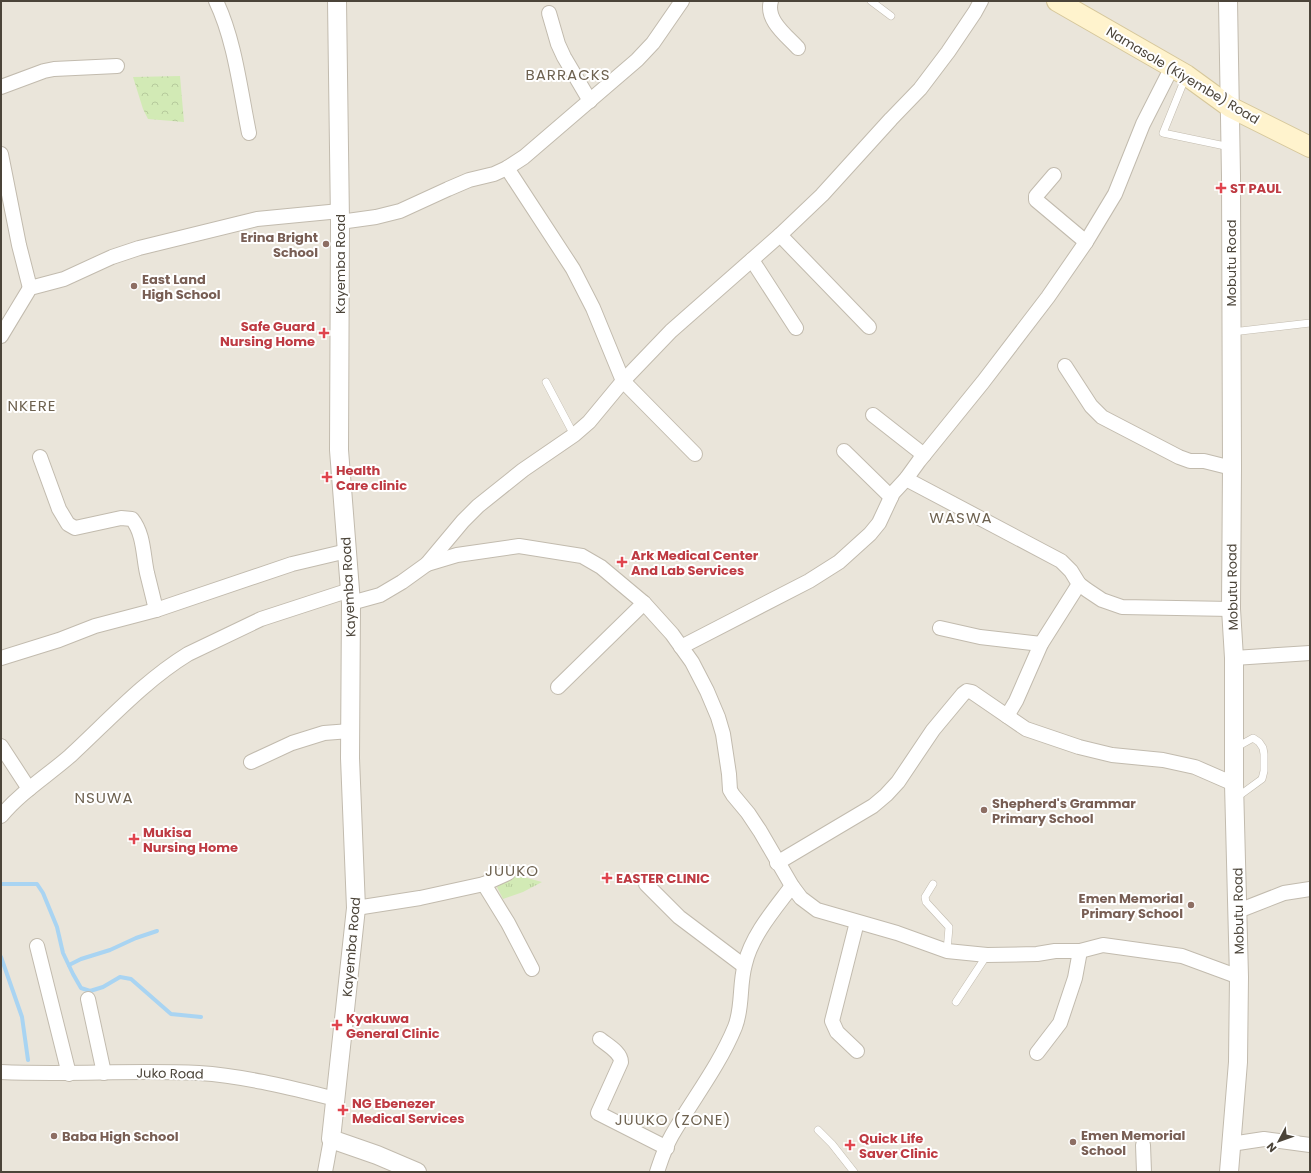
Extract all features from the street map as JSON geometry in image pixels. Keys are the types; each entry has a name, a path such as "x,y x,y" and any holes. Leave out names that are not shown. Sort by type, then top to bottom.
{"main road":[{"name":"Namasole (Kiyembe) Road","path":"1057,1 1179,71 1230,107 1310,147"}],"street":[{"path":"216,1 226,26 235,61 249,132"},
{"name":"Kayemba Road","path":"325,1172 336,1099 356,908 350,758 351,596 339,450 340,216 337,1"},
{"path":"1,336 30,288 64,279 112,257 138,248 257,219 340,216 376,217 400,211 469,180 494,174 507,168 524,157 637,60 653,43 682,1"},
{"path":"771,1 771,13 775,22 798,48"},
{"path":"1,816 10,805 58,767 176,660 261,619 351,596 380,595 402,582 427,564 463,521 478,506 523,470 574,435 605,404 623,381 671,331 780,235 822,195 920,89 948,52 981,1"},
{"name":"Mobutu Road","path":"1228,1 1231,147 1232,332 1231,609 1234,658 1234,749 1239,976 1238,1062 1229,1172"},
{"path":"549,13 558,44 564,57 590,101"},
{"path":"1,87 44,71 54,69 118,66"},
{"path":"681,647 797,588 839,562 870,534 879,523 891,497 898,487 906,479 992,370 1048,297 1086,242 1115,194 1144,124 1179,71"},
{"path":"1,158 19,245 30,288"},
{"path":"507,168 573,269 593,308 623,381 695,454"},
{"path":"1054,175 1036,196 1036,200 1086,242"},
{"path":"780,235 868,327"},
{"path":"752,260 796,328"},
{"path":"1065,366 1091,406 1102,417 1179,457 1190,461 1204,461 1232,468"},
{"path":"873,415 924,455"},
{"path":"844,450 891,497"},
{"path":"40,457 59,509 68,524 75,528 121,518 132,519 137,525 156,610"},
{"path":"906,479 1061,561 1079,584 1102,600 1122,607 1231,609"},
{"path":"427,564 457,555 519,546 582,556 601,567 644,603 672,634 692,662 704,685 718,717 723,734 727,753 730,790 760,831 777,863 792,886 801,898 817,910 897,933 947,951 987,955 1037,954 1055,951 1080,951 1103,945 1182,956 1239,976"},
{"path":"1,658 59,640 95,626 156,610 292,564 347,551"},
{"path":"1007,716 1016,701 1041,644 1079,584"},
{"path":"558,687 644,603"},
{"path":"940,628 980,637 1041,644"},
{"path":"1234,658 1310,653"},
{"path":"777,863 873,806 886,795 898,782 933,730 962,694 967,691 972,692 1026,729 1108,755 1157,759 1195,767 1235,791"},
{"path":"251,762 292,743 324,733 350,731"},
{"path":"1,746 29,789"},
{"path":"356,908 413,899 484,884 508,873"},
{"path":"484,884 508,922 532,969"},
{"path":"646,884 679,917 744,966"},
{"path":"656,1172 671,1136 722,1054 736,1026 741,1003 744,966 755,937 792,886"},
{"path":"1238,911 1284,893 1310,889"},
{"path":"857,922 832,1021 838,1032 857,1051"},
{"path":"37,946 69,1074"},
{"path":"1037,1053 1060,1023 1075,978 1080,951"},
{"path":"88,999 104,1073"},
{"path":"600,1039 615,1051 621,1058 621,1062 598,1113 667,1148"},
{"name":"Juko Road","path":"1,1072 69,1074 160,1072 200,1073 239,1077 336,1099"},
{"path":"331,1139 377,1155 417,1172"},
{"path":"1231,1144 1264,1139 1310,1146"},
{"path":"1143,1145 1144,1172"}],"lane":[{"path":"871,1 891,16"},
{"path":"1179,71 1163,133 1231,147"},
{"path":"1232,332 1310,323"},
{"path":"546,382 574,435"},
{"path":"1234,749 1253,738 1259,742 1263,748 1264,754 1264,771 1262,779 1235,791"},
{"path":"933,884 925,898 926,902 949,927 947,951"},
{"path":"956,1002 987,955"},
{"path":"818,1130 832,1144 854,1172"}],"shaded area":[{"path":"1,1 1310,1 1310,1172 1,1172"}],"green space":[{"path":"180,76 184,122 148,119 143,109 133,77"},
{"path":"516,875 542,882 523,892 503,899 497,887"}],"waterway":[{"path":"1,884 37,884 43,893 57,927 63,953 81,988 90,991 103,987 120,977 131,979 171,1014 201,1017"},
{"path":"69,965 81,959 110,950 136,938 157,931"},
{"path":"1,957 22,1017 28,1060"}],"place":[{"name":"ST PAUL","path":"1221,188"},
{"name":"Erina Bright School","path":"326,244"},
{"name":"East Land High School","path":"134,286"},
{"name":"Safe Guard Nursing Home","path":"324,333"},
{"name":"Health Care clinic","path":"327,477"},
{"name":"Ark Medical Center And Lab Services","path":"622,562"},
{"name":"Shepherd's Grammar Primary School","path":"984,810"},
{"name":"Mukisa Nursing Home","path":"134,839"},
{"name":"EASTER CLINIC","path":"607,878"},
{"name":"Emen Memorial Primary School","path":"1191,905"},
{"name":"Kyakuwa General Clinic","path":"337,1025"},
{"name":"NG Ebenezer Medical Services","path":"343,1110"},
{"name":"Baba High School","path":"54,1136"},
{"name":"Emen Memorial School","path":"1073,1142"},
{"name":"Quick Life Saver Clinic","path":"850,1145"}],"district":[{"name":"BARRACKS","path":"568,75"},
{"name":"NKERE","path":"32,406"},
{"name":"WASWA","path":"961,518"},
{"name":"NSUWA","path":"104,798"},
{"name":"JUUKO","path":"512,871"},
{"name":"JUUKO (ZONE)","path":"673,1120"}]}
